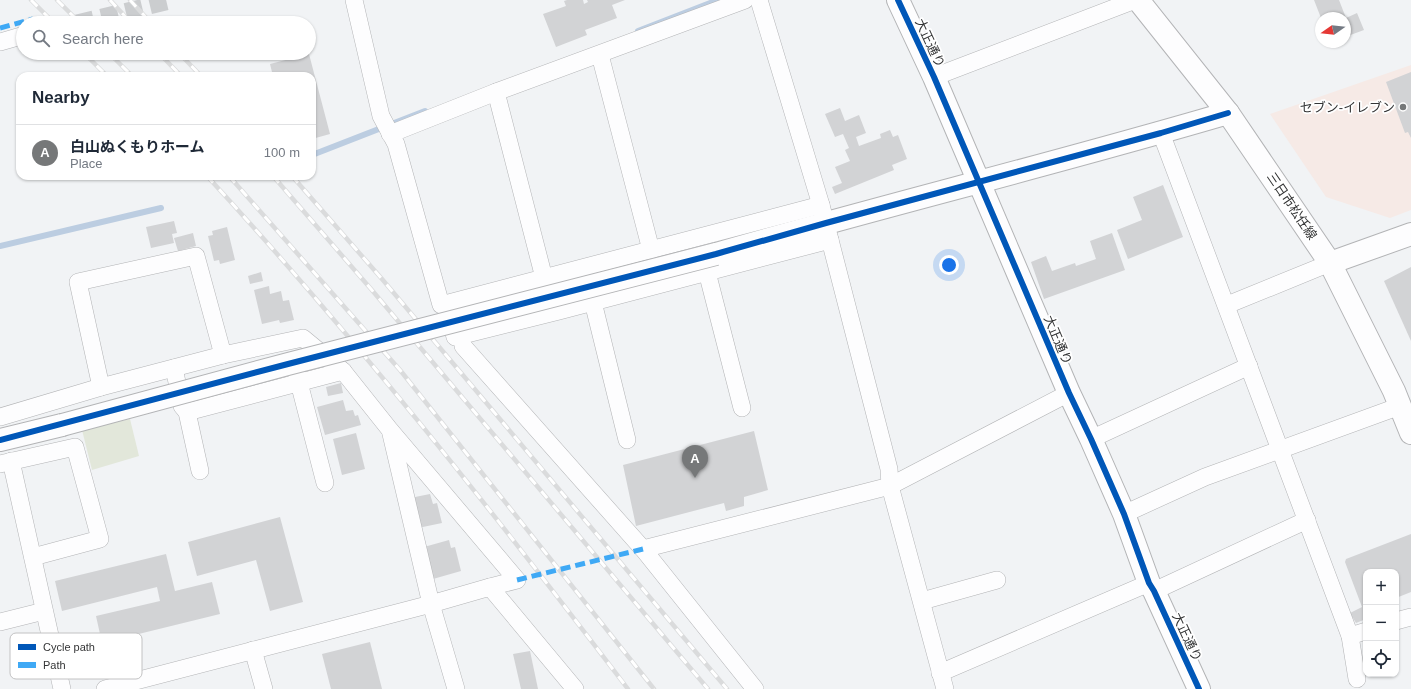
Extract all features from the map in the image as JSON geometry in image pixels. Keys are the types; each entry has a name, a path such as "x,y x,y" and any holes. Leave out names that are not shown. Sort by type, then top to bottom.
{"street":[{"path":"354,0 381,116 396,144 441,305 651,250 826,223"},
{"path":"387,129 600,55 744,0"},
{"path":"759,0 826,223 889,470 890,486 945,689"},
{"name":"大正通り","path":"898,0 934,77 1069,393 1124,514 1151,587 1199,689"},
{"path":"934,77 1137,0"},
{"name":"三日市松任線","path":"1137,0 1228,114 1330,263 1394,391 1403,402 1411,433"},
{"path":"0,42 16,37"},
{"path":"600,55 651,250"},
{"path":"496,92 544,278"},
{"path":"447,304 455,337 615,296 826,223 1228,114"},
{"path":"1161,133 1307,520 1358,634 1357,679"},
{"path":"1226,305 1330,263 1411,234"},
{"path":"102,387 78,282 196,256 223,355"},
{"path":"606,262 615,296"},
{"path":"712,263 742,408"},
{"path":"0,440 62,425 296,362 712,263"},
{"path":"593,302 627,440"},
{"path":"1,415 223,355 303,338 343,371 390,430 517,580 114,688"},
{"path":"287,341 300,382 325,483"},
{"path":"463,346 643,549 755,689"},
{"path":"1091,439 1249,366"},
{"path":"174,368 182,406 187,412 200,471"},
{"path":"187,412 343,371"},
{"path":"643,549 890,486 1069,393"},
{"path":"1124,514 1205,477 1280,450 1403,402"},
{"path":"390,430 431,604 456,689"},
{"path":"32,557 100,539 75,447 6,463 32,557 49,633"},
{"path":"940,673 1151,587 1307,520"},
{"path":"922,601 997,580"},
{"path":"490,587 575,689"},
{"path":"0,622 44,611"},
{"path":"1399,621 1411,617"},
{"path":"253,650 264,689"},
{"path":"60,679 62,689"}],"shaded area":[{"path":"1411,65 1411,210 1390,218 1326,197 1270,114"},
{"path":"130,419 139,456 92,470 82,430"}],"building":[{"path":"583,0 584,4 588,2 587,0 625,0 612,5 617,18 585,30 587,35 556,47 543,14 566,6 564,1"},
{"path":"1314,0 1339,0 1344,12 1319,12"},
{"path":"1357,13 1364,30 1351,35 1351,16"},
{"path":"286,60 311,60 314,72 272,72 270,64"},
{"name":"セブン-イレブン","path":"1411,72 1411,138 1408,132 1405,133 1386,82"},
{"path":"316,81 330,134 316,138"},
{"path":"840,108 845,121 859,115 866,133 856,137 859,146 881,138 880,134 890,130 893,137 898,135 907,159 892,165 894,170 835,194 832,187 842,183 835,167 850,161 845,150 849,148 843,134 835,137 825,114"},
{"path":"1163,185 1183,237 1128,259 1117,230 1142,220 1133,197"},
{"path":"174,221 177,233 172,234 174,243 151,248 146,227"},
{"path":"227,227 235,260 220,264 219,260 214,261 208,236 213,235 212,231"},
{"path":"193,233 196,246 178,251 174,238"},
{"path":"1112,233 1125,270 1044,299 1031,262 1046,256 1052,271 1075,263 1076,266 1096,259 1090,241"},
{"path":"1411,267 1411,341 1384,281"},
{"path":"261,272 263,281 250,284 248,276"},
{"path":"269,286 270,294 281,291 283,301 289,300 294,320 280,323 279,320 262,324 254,290"},
{"path":"341,383 343,393 328,396 326,387"},
{"path":"343,400 346,411 353,410 355,416 358,415 361,425 325,435 317,407"},
{"path":"754,431 768,490 744,497 744,506 726,511 724,503 636,526 623,465"},
{"path":"356,433 365,469 342,475 333,439"},
{"path":"430,494 433,504 437,503 442,523 418,528 410,498"},
{"path":"280,517 303,602 270,611 256,560 197,576 188,542"},
{"path":"1411,534 1411,592 1399,597 1399,569 1363,569 1363,620 1356,623 1350,613 1362,607 1345,562 1346,559"},
{"path":"449,540 451,548 455,547 461,571 433,579 424,547"},
{"path":"166,554 175,591 212,582 220,614 142,633 100,633 96,616 160,601 157,587 62,611 55,581"},
{"path":"370,642 382,689 331,689 322,654"},
{"path":"530,651 538,689 521,689 513,654"}],"waterway":[{"path":"638,31 718,0"},
{"path":"316,153 425,111"},
{"path":"0,246 161,208"}],"tunnel":[{"path":"107,16 174,0"}],"railway":[{"path":"31,0 47,16"},
{"path":"57,0 73,16"},
{"path":"110,0 125,16"},
{"path":"130,0 145,16"},
{"path":"91,60 103,72"},
{"path":"116,60 128,72"},
{"path":"166,60 177,72"},
{"path":"186,60 197,72"},
{"path":"211,180 317,300 424,428 628,689"},
{"path":"233,180 400,370 654,689"},
{"path":"276,180 371,289 708,689"},
{"path":"295,180 382,279 727,689"}],"marked path":[{"path":"0,28 16,24"},
{"path":"517,580 643,549"}],"cycle path":[{"path":"898,0 934,77 1069,393 1124,514 1149,583 1199,689"},
{"path":"0,440 716,254 1161,133 1228,113"}],"place":[{"name":"セブン-イレブン","path":"1403,107"},
{"name":"白山ぬくもりホーム","path":"695,478"}]}
